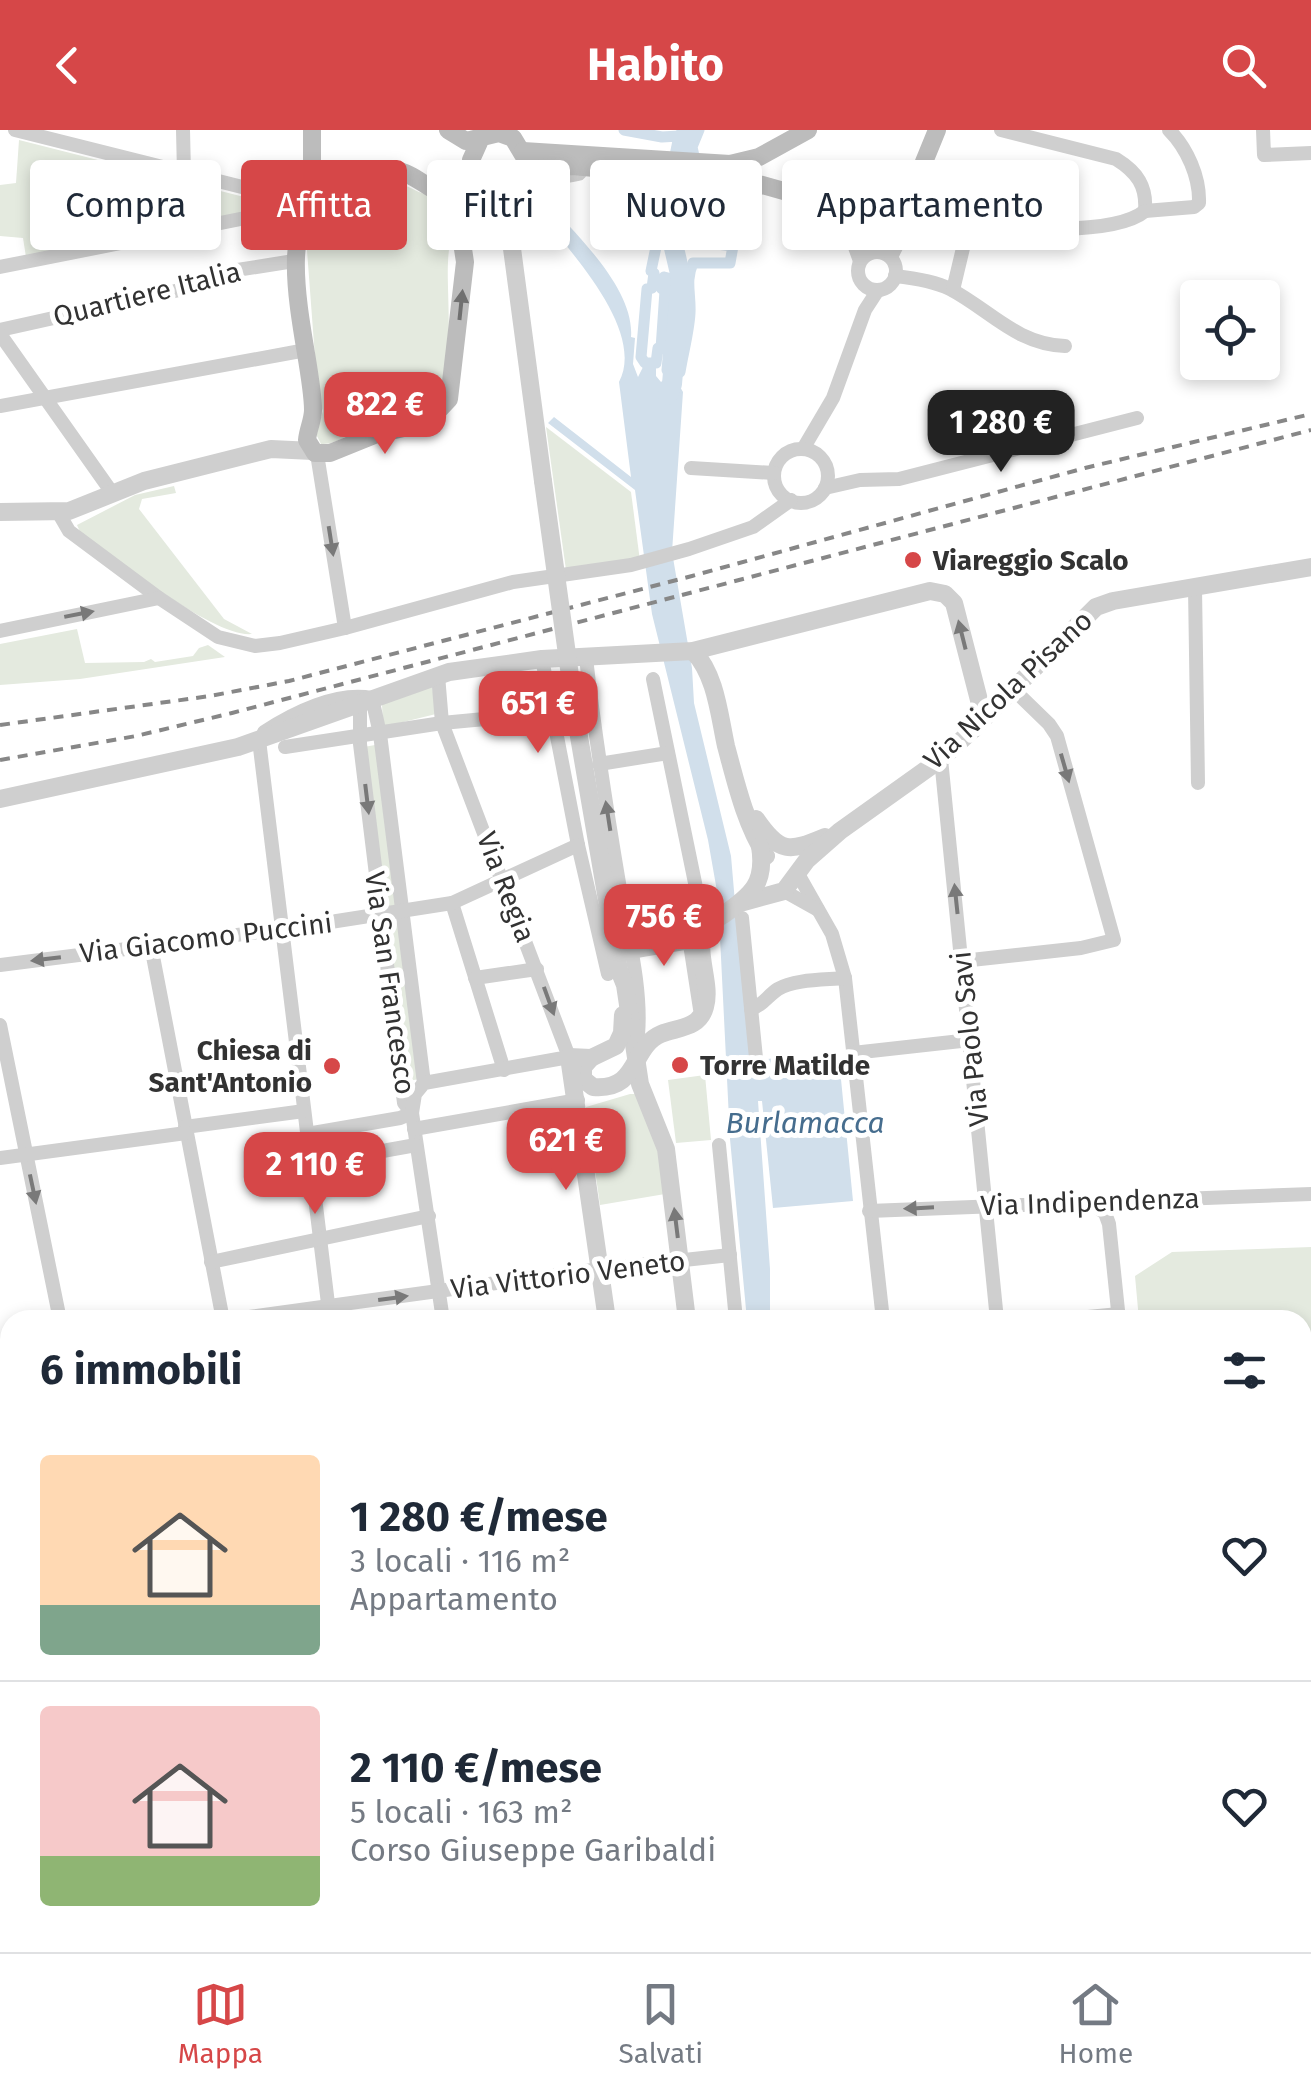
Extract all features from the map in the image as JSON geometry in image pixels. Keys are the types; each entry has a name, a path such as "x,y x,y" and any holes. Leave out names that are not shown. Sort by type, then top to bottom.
{"main road":[{"path":"312,130 312,160"},
{"path":"438,130 470,160"},
{"path":"448,130 459,139 492,134 519,143 523,150"},
{"path":"752,160 808,130"},
{"path":"925,160 937,130"},
{"path":"472,160 492,134"},
{"path":"523,150 610,160"},
{"path":"517,160 523,150"},
{"path":"293,250 313,410 308,442 315,452 337,451 368,437 417,425 449,399 466,262 464,250"},
{"path":"294,258 296,250"}],"street":[{"path":"16,130 51,135 138,160"},
{"path":"183,130 184,160"},
{"path":"1001,130 1116,159 1138,176 1145,211"},
{"path":"1079,228 1128,222 1145,211 1194,207 1198,203 1193,168 1178,139 1168,130"},
{"path":"1263,130 1264,155 1311,153"},
{"path":"0,268 241,227"},
{"path":"513,250 543,481 584,714 623,1018 621,1037 612,1050 586,1067"},
{"path":"856,250 865,310"},
{"path":"890,257 894,250"},
{"path":"953,290 963,250"},
{"path":"860,262 874,252 890,257 896,266 895,276 889,286 878,290 865,310 824,416 803,449 784,455 774,473 778,490 791,500 810,501 825,488 860,480 899,479 1137,418"},
{"name":"Quartiere Italia","path":"0,332 202,285 213,281 218,273 294,258"},
{"path":"895,276 953,290 1016,334 1065,346"},
{"path":"863,284 878,290"},
{"path":"0,332 113,494"},
{"path":"0,406 306,350"},
{"path":"824,416 825,488"},
{"path":"0,512 58,512 86,506 144,481 294,442 308,430"},
{"path":"271,449 315,452 345,628"},
{"path":"803,449 860,480"},
{"path":"691,468 774,473"},
{"path":"58,512 69,531 159,598 213,634 238,644 280,643 465,594 631,565 753,527 791,500"},
{"name":"Via Nicola Pisano","path":"840,831 941,759 1084,616 1100,605 1311,567"},
{"path":"1195,588 1198,783"},
{"path":"0,800 256,741 438,675 542,659 692,651 926,592 939,592 954,603 980,709 974,729"},
{"path":"0,631 159,598"},
{"path":"714,694 716,659 726,645"},
{"path":"692,651 703,665 714,694 738,788 767,857 772,880 819,910"},
{"path":"586,658 584,714 599,764 630,952 639,1016 634,1045"},
{"path":"542,659 578,844 617,976 642,1089 666,1150 686,1310"},
{"name":"Via Regia","path":"438,675 442,723 569,1058 606,1310"},
{"path":"653,679 700,907 688,925 701,1015"},
{"path":"962,961 1081,948 1114,940 1056,736 1049,724 1011,691 990,694 975,683"},
{"name":"Via San Francesco","path":"366,700 380,734 424,1083"},
{"name":"Via San Francesco","path":"366,700 360,736 380,915 404,1103 412,1113 442,1310"},
{"path":"285,747 442,723 552,713 584,714"},
{"path":"256,741 329,1310"},
{"path":"599,764 668,752"},
{"name":"Via Paolo Savi","path":"941,759 996,1310"},
{"path":"738,788 762,828 781,846 803,846 840,831"},
{"path":"586,1067 588,1085 601,1088 619,1083 637,1066 646,1047 662,1034 688,1027 701,1015 706,1002 703,936 712,922 784,891 807,860 840,831"},
{"name":"Via Giacomo Puccini","path":"0,965 452,904 578,844"},
{"path":"758,1068 741,911 761,876 760,846"},
{"path":"798,874 834,940 844,978 882,1310"},
{"path":"452,904 504,1070"},
{"path":"630,952 690,942"},
{"path":"151,946 223,1310"},
{"path":"474,978 537,969"},
{"path":"617,976 639,1016 662,1034"},
{"path":"752,1009 782,988 844,978"},
{"path":"0,1025 58,1310"},
{"path":"853,1053 970,1040"},
{"path":"306,1134 378,1124 412,1113 414,1094 424,1083 569,1058 586,1067"},
{"name":"Via Regia","path":"578,1100 586,1067"},
{"path":"310,1164 379,1153 415,1137 578,1100"},
{"path":"0,1158 304,1111"},
{"path":"378,1124 391,1134 389,1148"},
{"path":"719,1145 735,1310"},
{"name":"Via Indipendenza","path":"868,1210 1311,1194"},
{"path":"1109,1224 1121,1202"},
{"path":"1092,1204 1105,1214 1109,1224 1118,1310"},
{"path":"211,1262 428,1216"},
{"name":"Via Vittorio Veneto","path":"345,1310 601,1269 730,1255"}],"shaded area":[{"path":"19,140 98,160 30,160 30,250 60,250 26,257 23,238 0,236 0,185 16,183"},
{"path":"407,187 427,195 427,250 449,250 447,358 437,393 422,410 370,424 334,442 321,444 316,434 323,411 318,397 307,250 407,250"},
{"path":"221,191 241,196 241,213 221,217"},
{"path":"546,427 631,492 640,561 566,570"},
{"path":"174,486 176,493 142,499 139,509 224,619 252,634 235,632 190,610 81,534 77,525 135,495"},
{"path":"77,629 85,663 151,659 155,662 193,656 208,645 225,657 80,679 0,685 0,644"},
{"path":"432,685 436,714 383,727 382,704"},
{"path":"375,745 397,906 386,908 364,747"},
{"path":"399,922 419,1079 409,1081 388,924"},
{"path":"705,1075 711,1140 676,1143 668,1080"},
{"path":"635,1094 660,1154 665,1194 600,1205 586,1107"},
{"path":"1311,1247 1311,1310 1138,1310 1135,1276 1172,1252"}],"water":[{"name":"Burlamacca","path":"570,227 600,261 623,299 631,337 635,338 633,364 638,377 645,363 656,363 656,376 661,382 667,370 680,372 683,392 672,552 692,668 694,703 731,856 739,949 761,1060 791,1056 793,1063 839,1059 853,1201 773,1208 762,1101 758,1101 770,1310 746,1310 730,1139 718,897 708,840 652,614 635,490 548,423 554,417 631,477 619,382 625,361 622,337 598,288 569,250"}],"waterway":[{"name":"Burlamacca","path":"624,130 679,136 651,271 652,288 647,289 641,357 645,363 656,363 658,348 661,349 664,277 672,279 667,370 680,372 693,263 730,263 733,246 701,242 692,234 694,213 702,209 703,197 688,190 692,147 699,130"},
{"name":"Burlamacca","path":"668,395 681,278 674,248 682,146 687,130"}],"railway":[{"path":"0,725 289,681 1085,468 1311,414"},
{"path":"0,760 136,736 232,713 1311,430"}],"place":[{"name":"Viareggio Scalo","path":"913,560"},
{"name":"Torre Matilde","path":"680,1065"},
{"name":"Chiesa di Sant'Antonio","path":"332,1066"}]}
